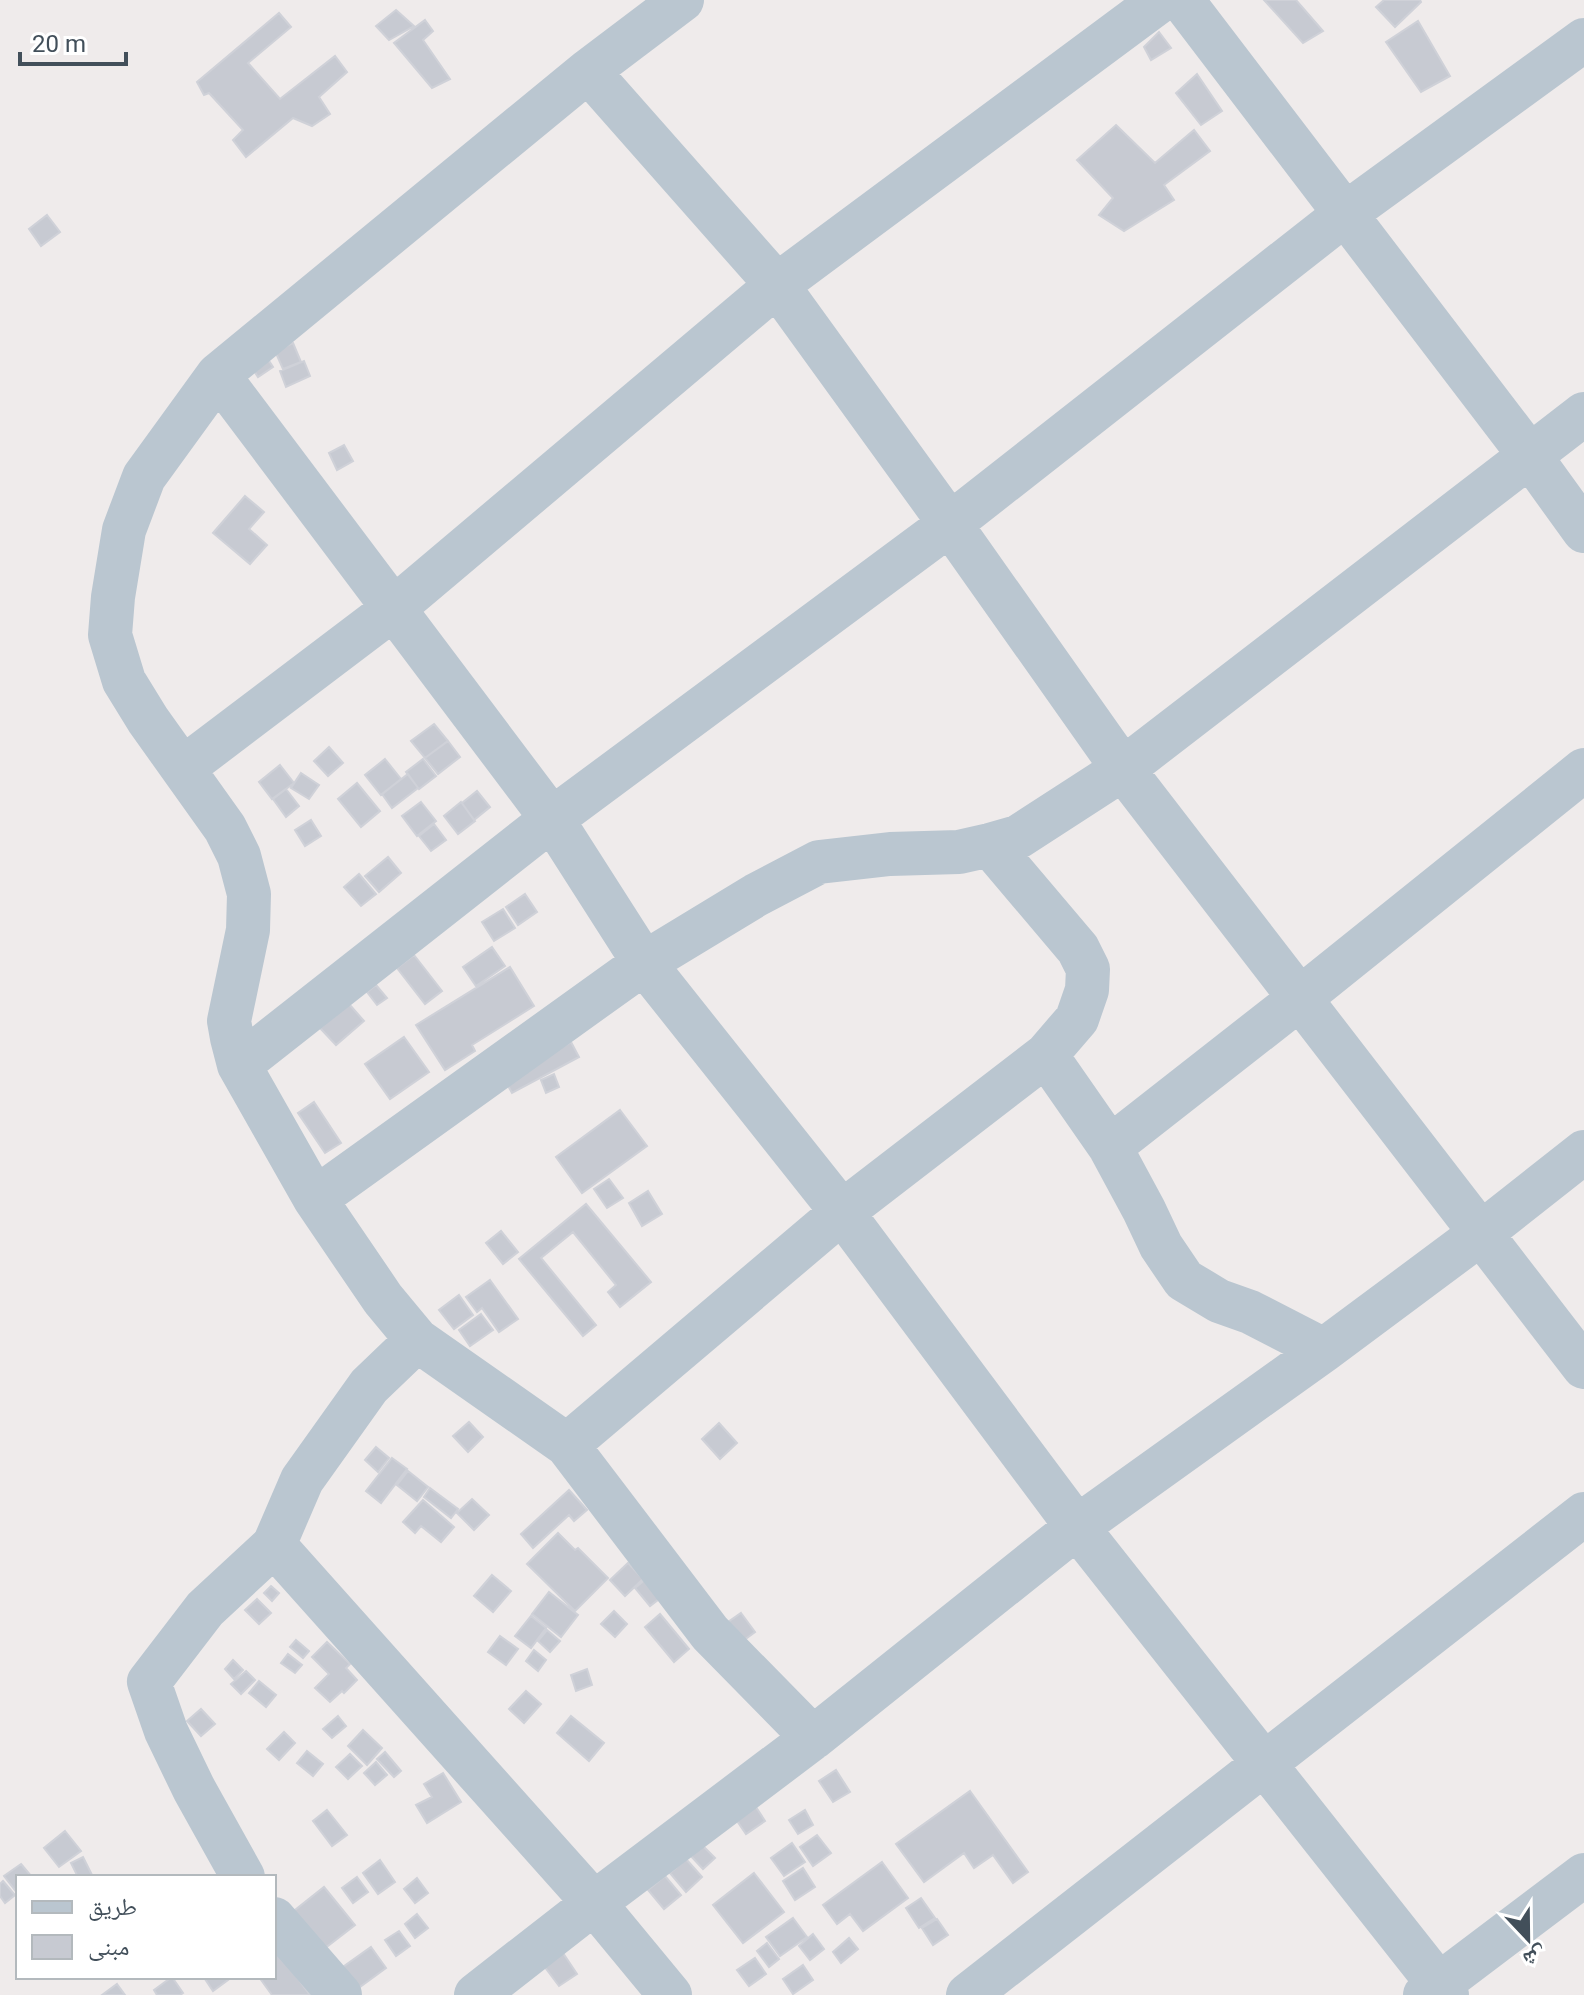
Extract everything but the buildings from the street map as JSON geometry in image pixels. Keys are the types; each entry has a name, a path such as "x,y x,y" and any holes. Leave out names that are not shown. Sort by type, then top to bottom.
{"street":[{"path":"682,0 588,71 218,375 144,477 124,530 110,635 124,681 225,828 239,856 249,894 248,930 229,1021 239,1065 315,1199 383,1299 417,1340 567,1445 710,1633 813,1738"},
{"path":"183,768 393,609 777,285 1161,0"},
{"path":"1182,0 1584,531"},
{"path":"239,1065 552,819 950,524 1345,214 1584,40"},
{"path":"588,71 777,285 1123,769 1584,1367"},
{"path":"218,375 552,819 644,963 842,1212 1077,1527 1265,1763 1437,1991 1584,1875"},
{"path":"315,1199 644,963 756,895 819,862 890,854 959,852 1018,837 1123,769 1584,414"},
{"path":"1110,1147 1584,770"},
{"path":"567,1445 842,1212 1046,1055 1077,1019 1087,990 1088,969 1078,949 990,845"},
{"path":"1046,1055 1110,1147 1161,1246 1184,1280 1219,1301 1250,1312 1324,1350"},
{"path":"476,1995 813,1738 1077,1527 1324,1350 1584,1152"},
{"path":"242,1875 166,1731 149,1682 205,1609 274,1545 302,1480 369,1386 417,1340"},
{"path":"968,1995 1584,1514"},
{"path":"274,1545 594,1903 670,1995"},
{"path":"276,1921 340,1995"}]}
